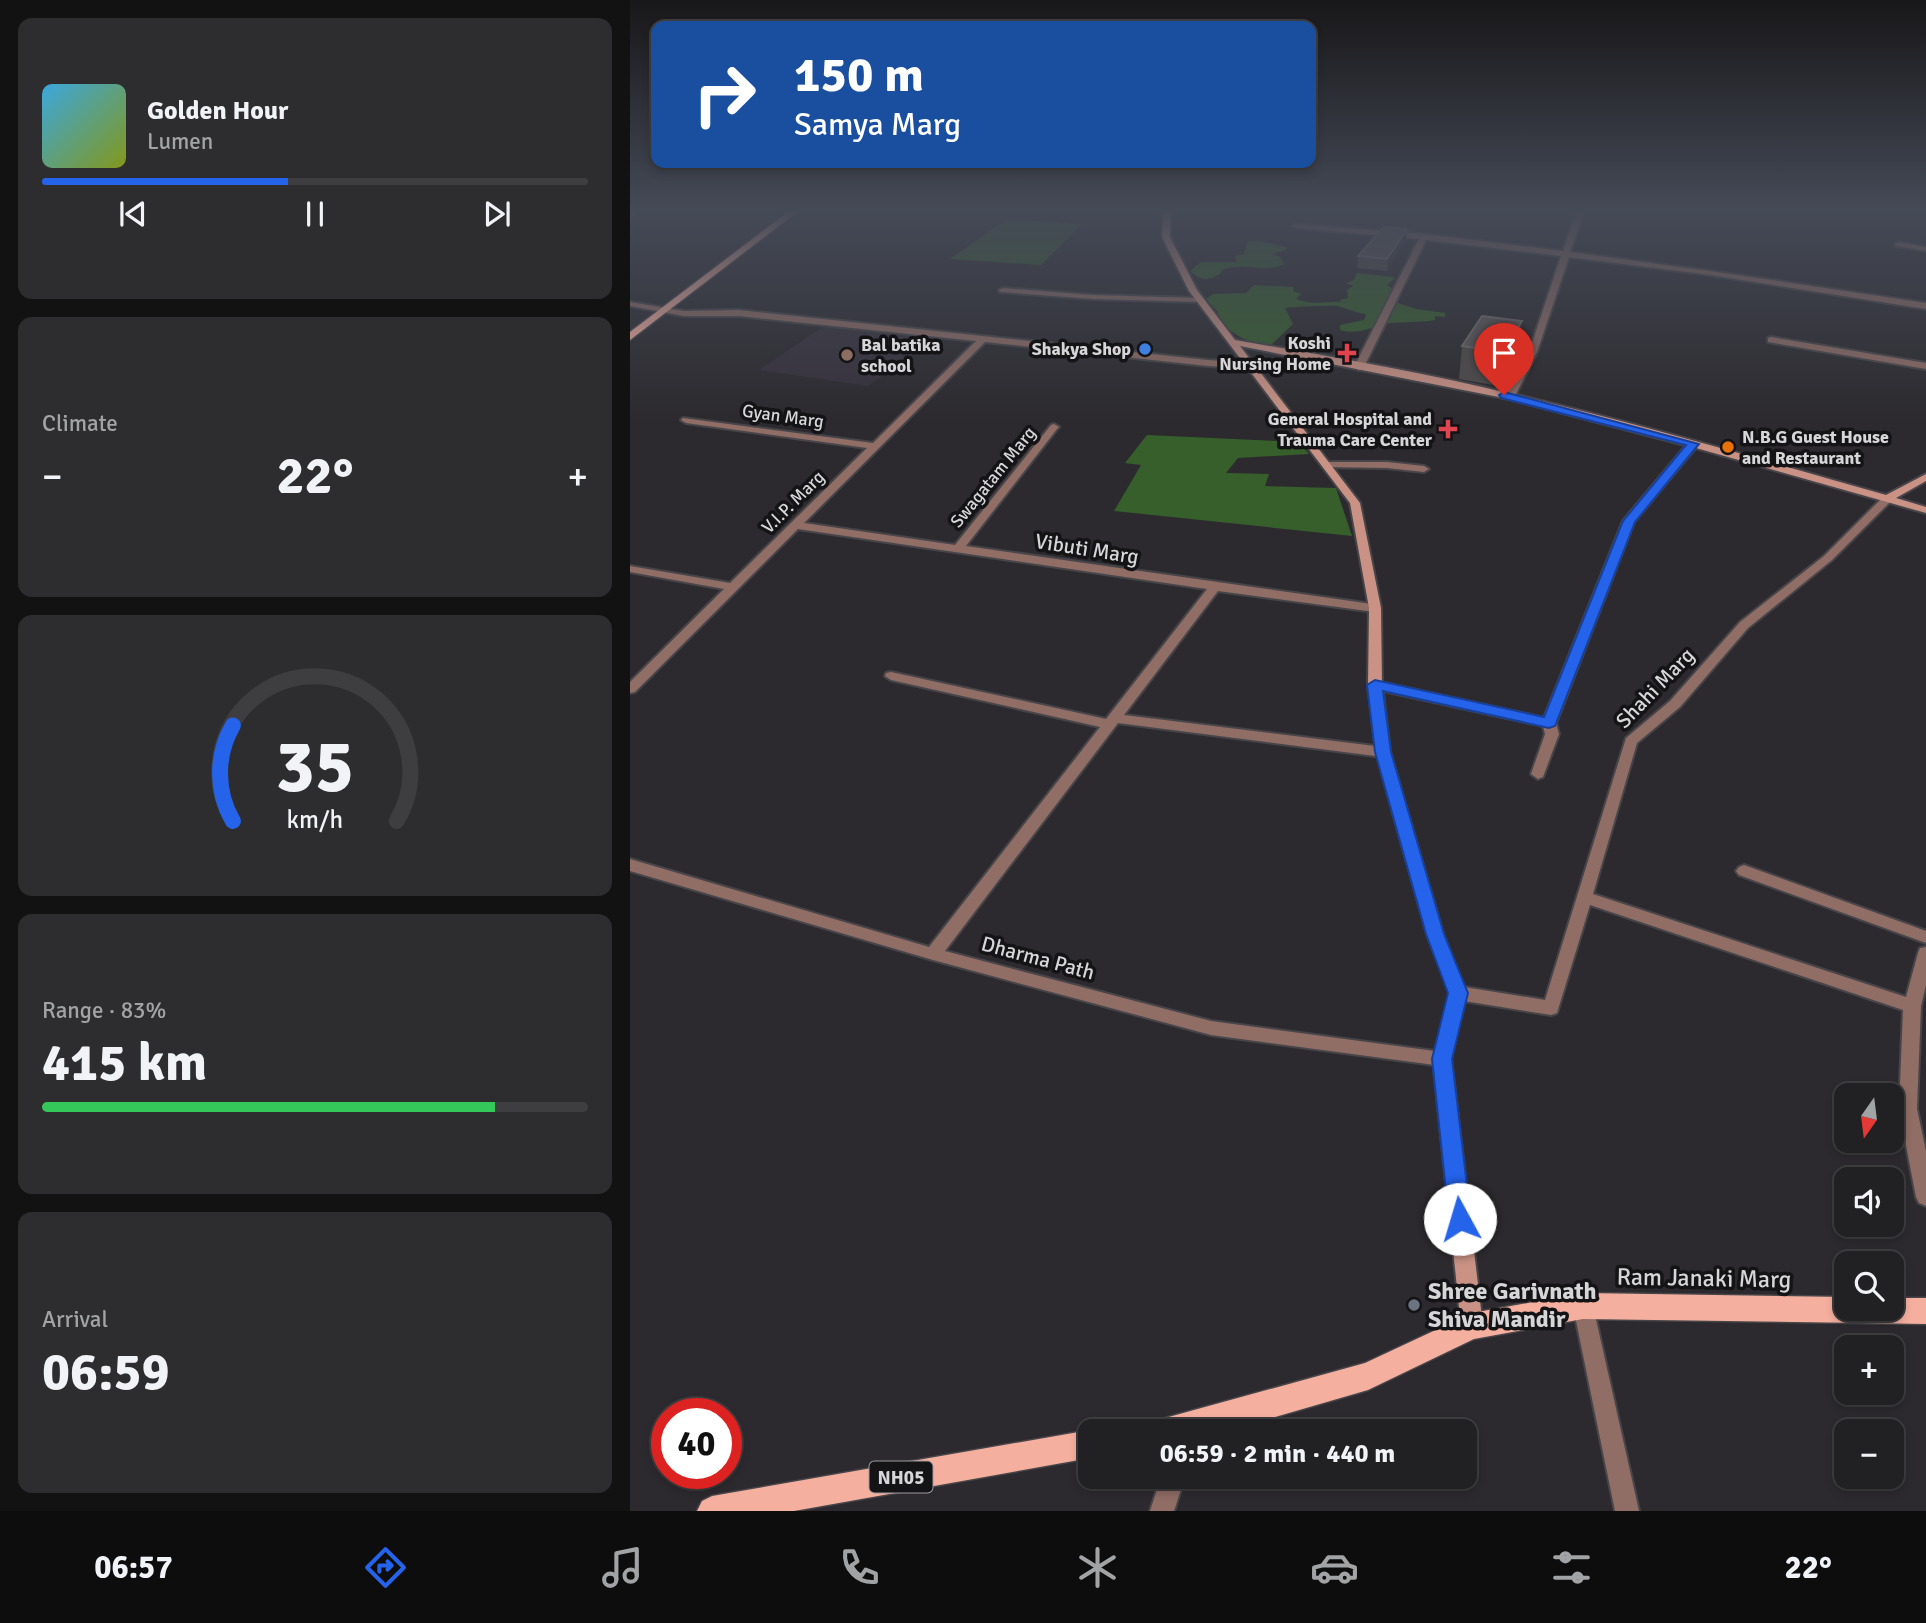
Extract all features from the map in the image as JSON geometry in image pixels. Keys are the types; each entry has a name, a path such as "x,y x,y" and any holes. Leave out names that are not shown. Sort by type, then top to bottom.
{"main road":[{"path":"630,337 705,280"},
{"name":"Ram Janaki Marg","path":"1219,1419 1368,1376 1472,1326 1583,1306 1926,1311"},
{"name":"NH05","path":"712,1511 1078,1446"}],"street":[{"path":"1189,280 1200,300 1355,503 1374,608 1375,685 1383,752 1435,934 1458,993 1442,1059 1472,1326"},
{"path":"1359,367 1402,280"},
{"path":"1510,396 1533,352 1556,280"},
{"path":"1753,280 1926,306"},
{"path":"1003,290 1093,297 1200,300"},
{"path":"630,304 663,312 719,316 739,313 1208,363 1252,365"},
{"name":"V.I.P. Marg","path":"630,689 982,340"},
{"path":"1771,340 1926,366"},
{"path":"1235,343 1510,396 1926,510"},
{"name":"Gyan Marg","path":"686,420 875,446"},
{"name":"Swagatam Marg","path":"959,548 1054,428"},
{"path":"1538,774 1552,734 1549,723 1629,521 1693,444"},
{"path":"1327,466 1387,465 1424,469"},
{"name":"Shahi Marg","path":"1458,993 1551,1008 1631,741 1675,705 1744,625 1828,558 1887,499 1926,477"},
{"name":"Vibuti Marg","path":"794,526 959,548 1214,588 1374,608"},
{"path":"630,569 732,587"},
{"path":"933,954 1214,588"},
{"path":"891,676 1110,721 1383,752"},
{"path":"1375,685 1549,723"},
{"name":"Dharma Path","path":"630,865 933,954 1211,1028 1442,1059"},
{"path":"1744,872 1926,937"},
{"path":"1583,897 1912,1006"},
{"path":"1926,953 1912,1006 1908,1109 1926,1197"},
{"path":"1583,1306 1627,1511"},
{"path":"1162,1511 1169,1489"}],"shaded area":[{"name":"Bal batika school","path":"824,326 934,339 868,386 759,370"}],"green space":[{"path":"1354,280 1393,280 1387,285 1393,289 1386,299 1416,309 1445,313 1445,317 1391,323 1352,332 1340,330 1340,325 1364,320 1366,314 1337,306 1285,308 1293,324 1272,344 1262,344 1241,338 1216,320 1218,312 1206,299 1213,294 1246,293 1254,285 1294,287 1293,291 1301,294 1296,299 1309,302 1342,302 1339,300 1348,298 1347,290 1353,286 1346,283"},
{"path":"1147,435 1299,442 1309,454 1238,458 1226,473 1269,474 1265,486 1336,488 1352,536 1114,511 1141,465 1125,463"}],"building":[{"path":"1482,316 1522,321 1503,352 1462,346"}],"place":[{"name":"Shakya Shop","path":"1145,349"},
{"name":"Koshi Nursing Home","path":"1347,353"},
{"name":"Bal batika school","path":"847,355"},
{"name":"General Hospital and Trauma Care Center","path":"1448,429"},
{"name":"N.B.G Guest House and Restaurant","path":"1728,447"},
{"name":"Shree Garivnath Shiva Mandir","path":"1414,1305"}],"route":[{"path":"1460,1219 1442,1059 1458,993 1435,934 1383,752 1375,685 1549,723 1629,521 1693,444 1504,395"}]}
